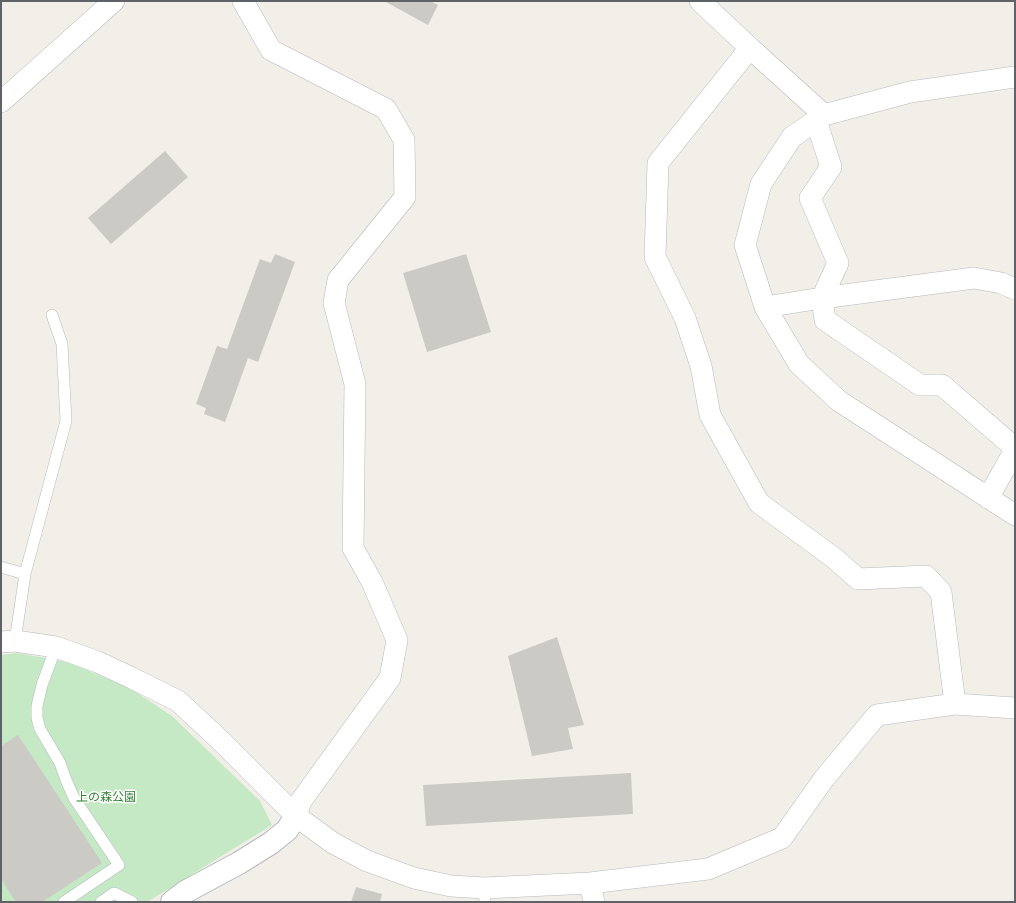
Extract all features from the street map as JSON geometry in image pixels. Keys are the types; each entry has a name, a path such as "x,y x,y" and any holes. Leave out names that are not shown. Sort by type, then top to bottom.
{"street":[{"path":"1,102 114,1"},
{"path":"172,902 185,892 239,863 271,843 287,830 296,816 301,800 390,678 397,640 372,582 353,548 354,384 334,302 338,280 405,197 404,140 386,109 271,50 243,1"},
{"path":"700,1 750,48 820,118 831,167 810,198 838,263 822,298 825,320 920,385 942,385 1015,449 988,498"},
{"path":"750,48 658,163 655,257 685,318 701,366 710,416 759,503 834,558 858,579 926,576 940,592 955,704"},
{"path":"1015,77 910,92 820,118 792,136 761,184 745,245 765,307 799,364 839,401 1015,515"},
{"path":"765,307 974,278 1001,284 1015,289"},
{"path":"8,642 56,647 98,662 178,701 219,739 296,816 333,843 367,861 414,878 484,895 592,893 708,869 782,838 823,780 876,715 955,704 1015,708"}],"lane":[{"path":"8,642 66,421 62,344 52,314"},
{"path":"1,567 25,574"},
{"path":"56,647 42,686 37,706 37,718 40,729 60,763 74,798 119,865 64,902"},
{"path":"101,902 114,893 132,902"}],"green space":[{"name":"上の森公園","path":"17,653 68,662 131,689 172,716 260,801 272,825 147,902 1,902 1,655"}],"building":[{"path":"384,1 430,1 438,5 428,25"},
{"path":"165,151 188,177 111,244 88,218"},
{"path":"275,254 295,262 258,362 248,358 225,422 204,414 206,408 196,404 217,346 227,349 260,259 271,263"},
{"path":"466,254 491,332 427,352 403,273"},
{"path":"557,637 584,725 568,728 573,749 532,756 508,656"},
{"path":"18,735 102,863 42,902 16,902 1,879 1,746"},
{"path":"631,773 633,814 426,826 423,785"},
{"path":"356,887 382,894 380,902 351,902"}]}
